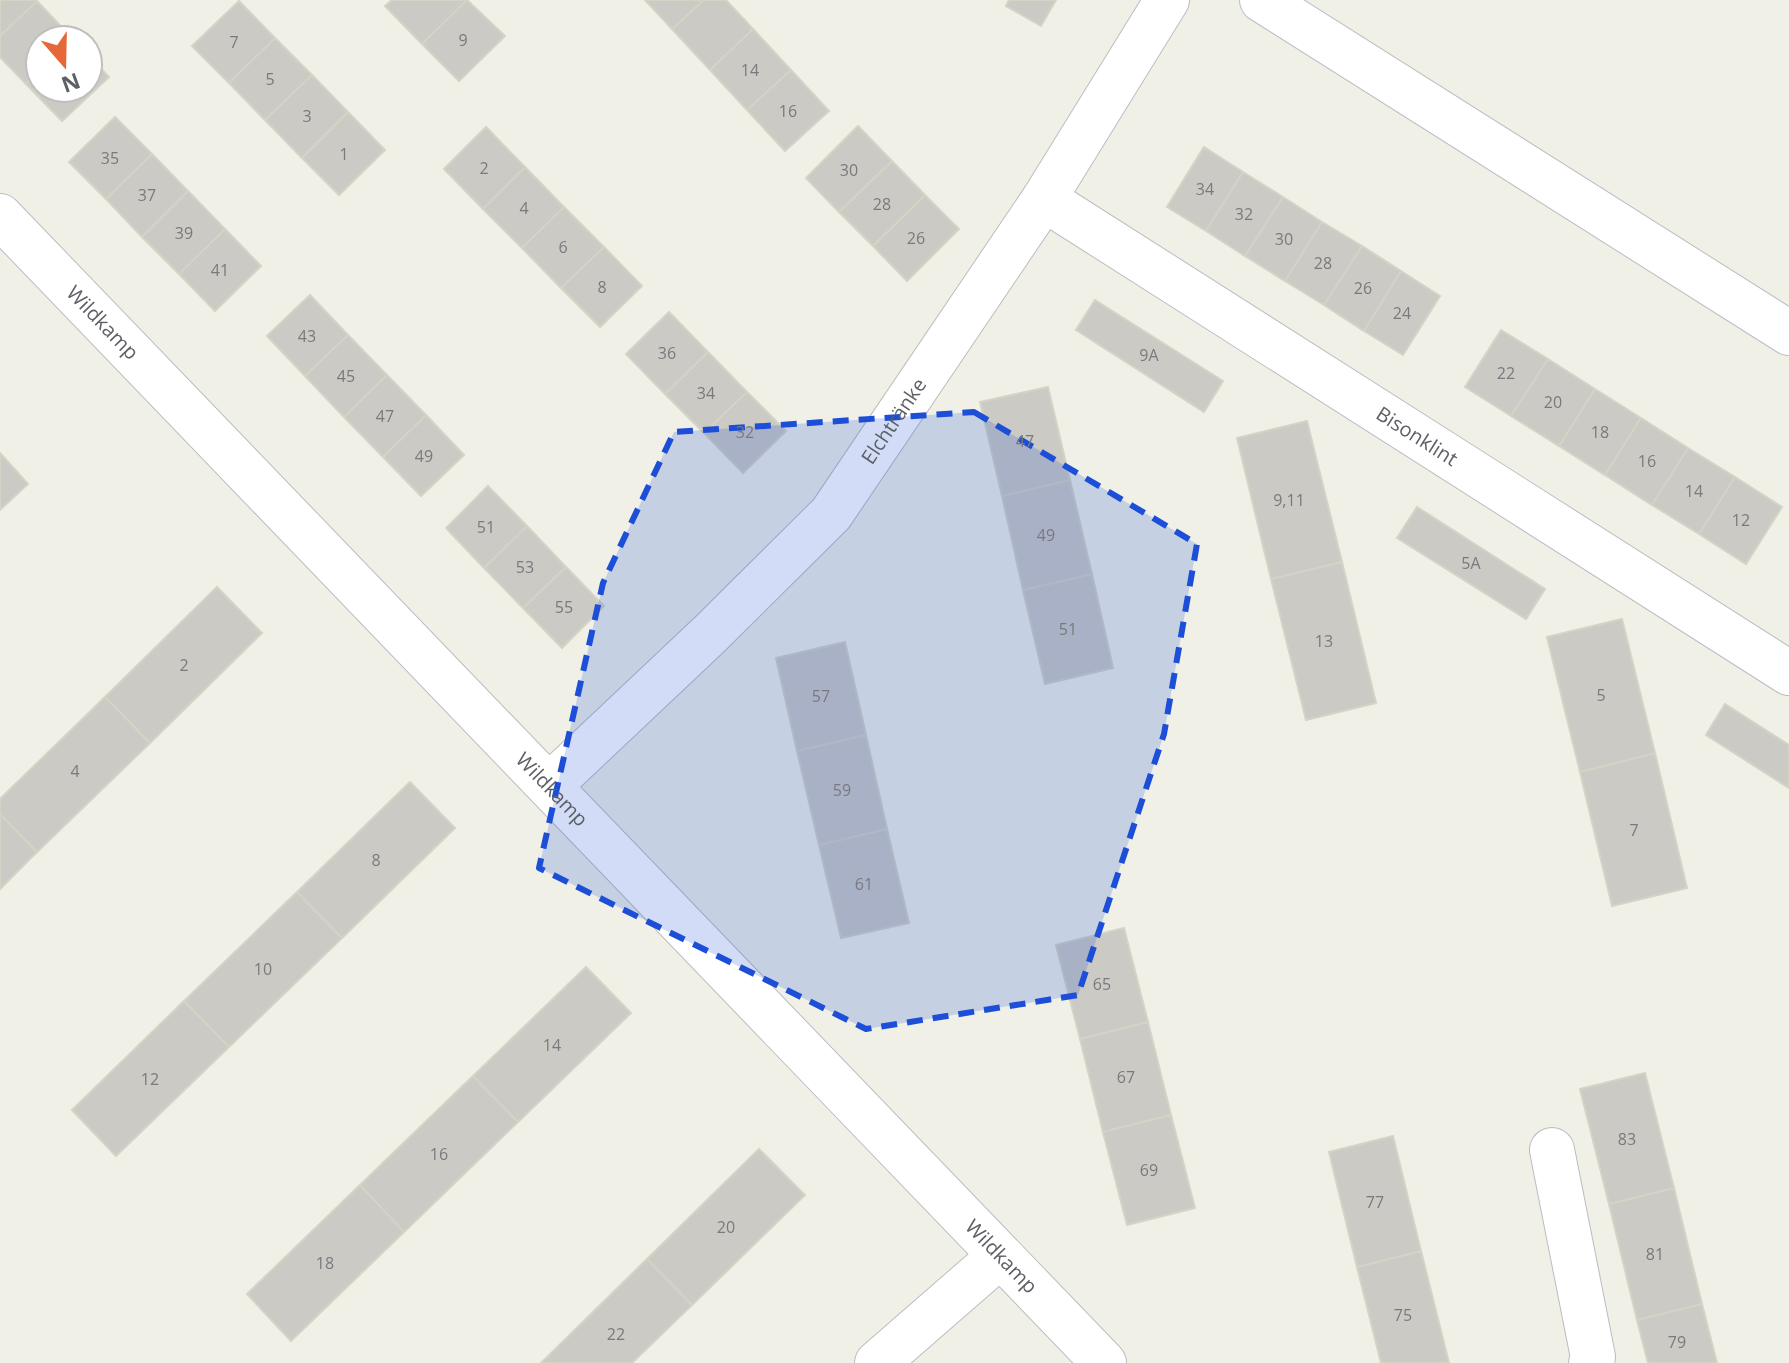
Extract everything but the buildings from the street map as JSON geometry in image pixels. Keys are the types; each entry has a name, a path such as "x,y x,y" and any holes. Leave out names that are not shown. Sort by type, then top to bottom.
{"street":[{"name":"Elchtränke","path":"549,786 831,514 1044,199 1167,0"},
{"path":"1262,0 1789,333"},
{"name":"Bisonklint","path":"1044,199 1789,673"},
{"name":"Wildkamp","path":"0,216 1104,1363"},
{"path":"1552,1150 1593,1357 1591,1363"},
{"path":"877,1363 1000,1256"}],"highlighted area":[{"path":"974,412 1197,544 1164,734 1078,995 866,1029 539,868 603,583 674,432"}]}
